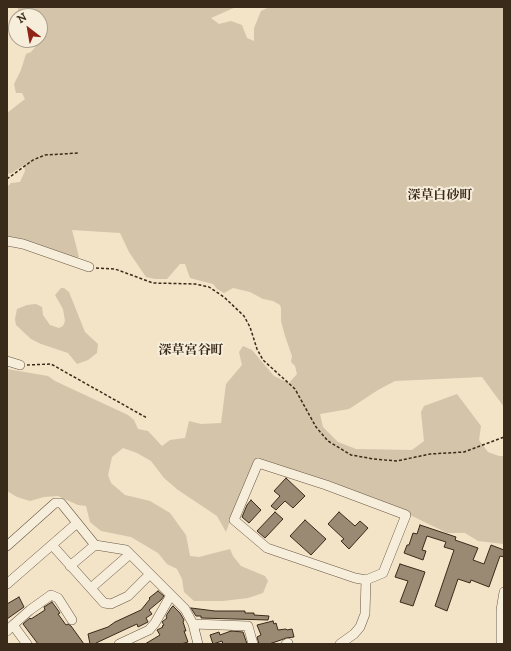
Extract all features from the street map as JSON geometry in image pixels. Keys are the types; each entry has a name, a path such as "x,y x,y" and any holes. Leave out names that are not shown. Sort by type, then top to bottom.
{"street":[{"path":"7,241 23,244 88,267"},
{"path":"7,361 20,365"},
{"path":"258,463 326,485 406,515 383,573 366,580 355,578 267,548 234,520 258,463"},
{"path":"7,546 55,503 61,503 96,545 126,550 185,609 193,624 198,644"},
{"path":"7,584 77,523"},
{"path":"52,545 104,603 111,604 128,596 150,574"},
{"path":"70,566 96,545"},
{"path":"91,588 130,554"},
{"path":"340,644 360,628 365,614 366,580"},
{"path":"501,644 501,610 504,592"},
{"path":"27,644 10,628 30,610 51,595 58,598 73,619"},
{"path":"118,644 149,630 155,623 171,595"},
{"path":"193,624 248,626 253,644"}],"path":[{"path":"7,179 33,160 45,155 79,153"},
{"path":"88,267 115,269 153,283 195,284 209,287 224,297 244,316 263,360 295,389 316,427 328,441 351,455 397,461 430,454 464,452 504,437"},
{"path":"20,365 51,364 147,418"}],"shaded area":[{"path":"236,7 211,18 219,24 231,21 242,25 247,38 254,41 254,28 261,11 269,7 504,7 504,407 482,377 395,381 349,409 320,414 323,427 338,442 356,449 412,450 424,441 421,412 424,406 457,394 481,426 479,440 488,452 499,456 504,456 504,544 478,541 465,533 447,533 408,514 256,461 242,488 226,532 217,516 178,490 164,478 151,461 137,453 123,448 112,457 108,475 111,483 125,495 150,501 170,513 186,535 190,556 199,557 230,549 233,556 241,566 265,576 268,581 263,593 248,598 223,601 194,601 184,592 182,579 177,569 167,564 158,553 131,537 101,531 90,522 86,506 78,505 58,496 44,497 30,501 17,497 7,491 7,369 48,376 55,381 128,415 134,420 138,429 148,431 162,446 170,440 185,438 189,421 201,424 221,423 226,384 242,365 239,352 243,346 252,350 274,376 289,383 297,374 295,366 291,362 292,356 281,321 281,308 280,305 273,301 263,299 250,292 233,288 224,293 217,289 213,284 190,278 185,264 180,264 167,279 146,277 129,252 120,233 72,230 79,257 70,260 36,245 7,236 7,187 11,183 20,182 25,171 24,165 12,173 7,174 7,113 25,99 22,93 16,93 14,84 21,70 26,54 31,52 35,48 48,48 48,8 17,8"},
{"path":"61,288 64,288 69,292 85,332 98,344 97,353 88,360 77,364 68,353 31,339 16,325 15,319 17,309 27,305 36,304 42,307 43,315 50,325 59,328 63,326 65,321 63,309 55,295"}],"building":[{"path":"286,478 305,496 293,508 285,501 276,510 271,506 280,496 274,491"},
{"path":"251,500 261,510 249,523 242,517"},
{"path":"275,512 283,519 265,538 257,531"},
{"path":"339,512 355,526 360,521 368,528 349,549 341,541 344,539 328,524"},
{"path":"305,520 326,539 311,555 290,536"},
{"path":"420,525 456,537 455,540 478,548 473,560 484,564 491,545 504,550 504,557 500,556 489,587 471,580 470,583 458,579 447,611 435,606 454,550 444,547 446,542 427,536 422,550 426,551 423,560 404,553 407,545 409,545 413,533 417,534"},
{"path":"400,564 425,572 413,606 400,602 408,581 395,577"},
{"path":"158,591 164,596 149,610 152,614 146,618 148,622 138,627 137,624 96,644 90,644 88,634 108,627 115,622 141,610 150,599 149,598"},
{"path":"19,597 24,607 7,619 7,604"},
{"path":"52,602 66,625 68,624 71,626 84,644 38,644 23,624 30,618 31,619 45,610 44,607"},
{"path":"173,606 184,620 183,622 186,631 184,631 188,642 181,644 145,644 160,635 157,630 163,627 162,626 164,625 162,622 167,618 166,616"},
{"path":"191,608 215,611 245,611 245,613 254,613 254,615 269,616 268,620 201,618 201,616 196,616"},
{"path":"273,621 274,624 276,623 278,630 292,629 294,637 269,644 259,644 257,637 261,635 257,625"},
{"path":"231,631 243,632 247,644 223,644 222,641 213,644 210,635 219,632 220,635"}],"district":[{"name":"深草白砂町","path":"440,196"},
{"name":"深草宮谷町","path":"191,351"}]}
